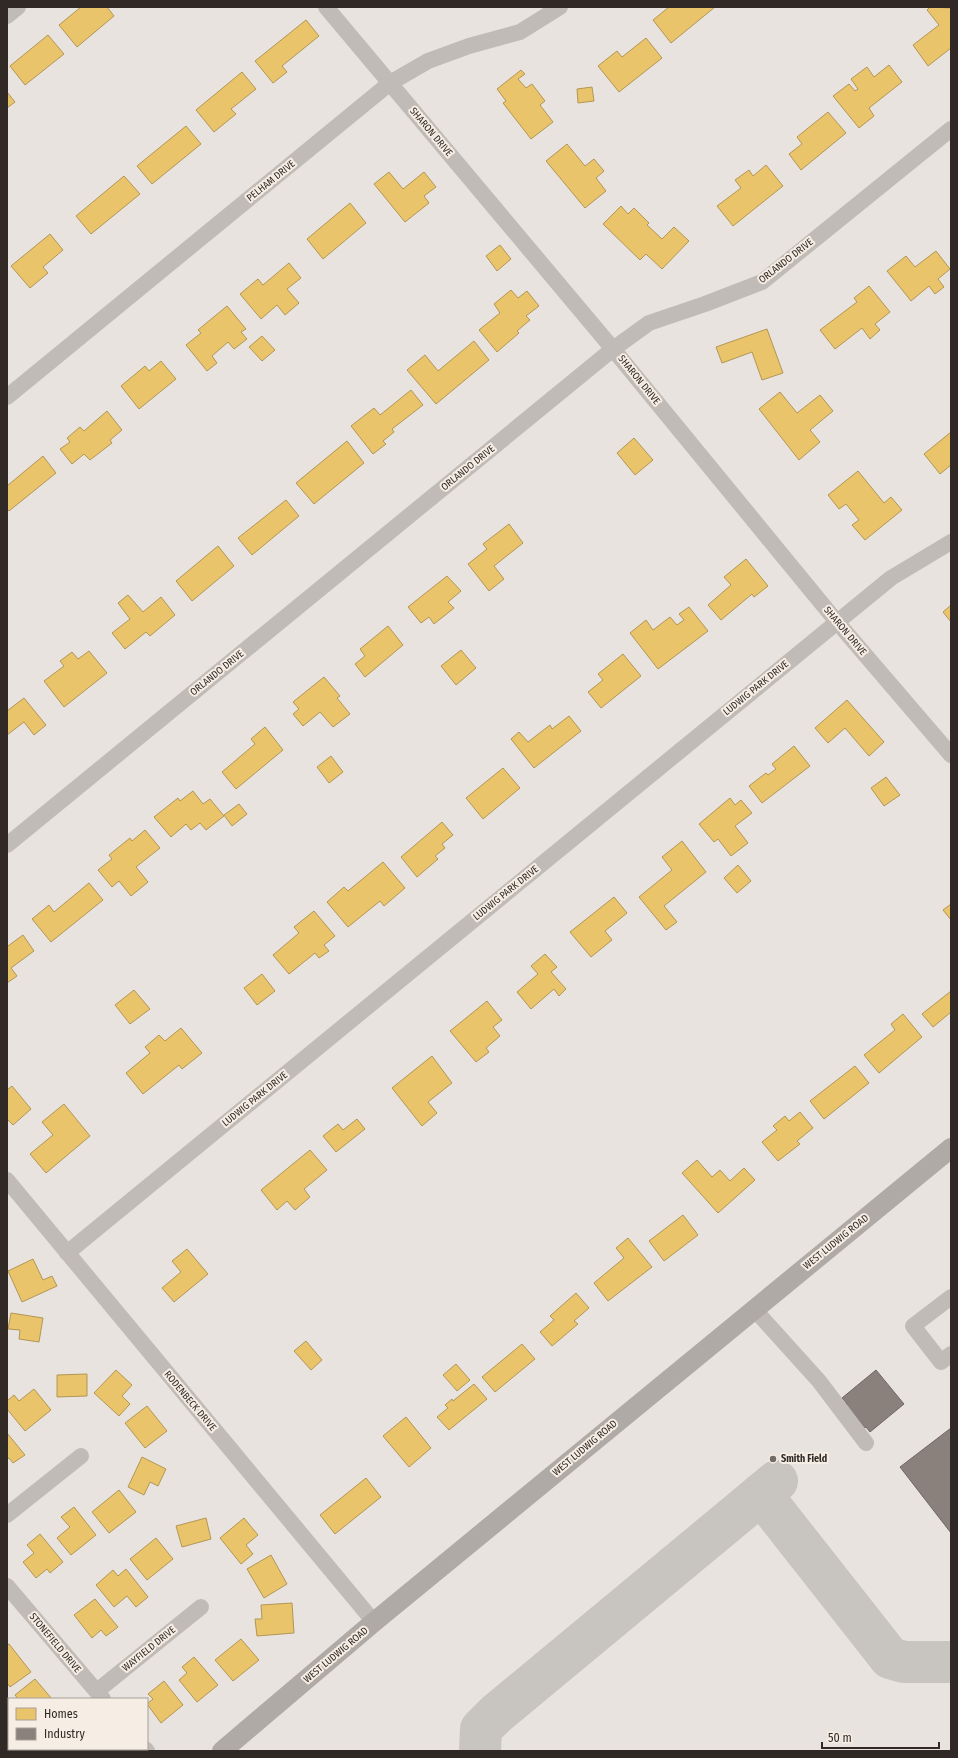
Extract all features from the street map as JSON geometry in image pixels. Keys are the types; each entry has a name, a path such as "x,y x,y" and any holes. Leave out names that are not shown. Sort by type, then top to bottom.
{"main road":[{"name":"WEST LUDWIG ROAD","path":"222,1751 374,1622 951,1148"}],"street":[{"path":"7,16 18,7"},
{"name":"SHARON DRIVE","path":"326,7 614,349 837,622 951,755"},
{"name":"PELHAM DRIVE","path":"7,397 390,83 428,61 469,46 520,32 560,7"},
{"name":"ORLANDO DRIVE","path":"7,845 614,349 649,323 705,304 762,282 951,129"},
{"name":"LUDWIG PARK DRIVE","path":"67,1253 891,578 951,542"},
{"name":"RODENBECK DRIVE","path":"7,1180 374,1622"},
{"path":"951,1297 913,1326 941,1362 951,1354"},
{"path":"754,1309 819,1381 866,1443"},
{"path":"7,1515 81,1456"},
{"name":"STONEFIELD DRIVE","path":"7,1586 100,1695"},
{"name":"WAYFIELD DRIVE","path":"100,1695 201,1607"}],"building: Homes":[{"path":"81,7 107,7 114,16 77,47 59,25"},
{"path":"669,7 715,7 671,43 653,20"},
{"path":"930,7 951,8 951,48 928,66 913,45 939,25 927,10"},
{"path":"306,20 319,36 282,66 287,72 273,83 255,61"},
{"path":"48,35 64,54 25,85 10,66"},
{"path":"646,38 662,58 619,92 598,66 617,51 622,57"},
{"path":"889,65 902,82 869,108 874,116 859,128 833,96 849,84 855,91 858,89 851,79 867,67 874,77"},
{"path":"521,70 525,74 518,79 526,88 532,84 545,101 540,105 553,122 531,139 503,103 506,101 497,89"},
{"path":"242,72 256,89 231,109 236,114 214,132 196,110"},
{"path":"592,87 594,101 578,103 577,89"},
{"path":"7,92 15,102 7,108"},
{"path":"828,112 846,133 801,170 789,154 802,144 797,137"},
{"path":"186,126 201,144 152,184 137,166"},
{"path":"567,144 585,166 594,159 604,171 596,178 606,191 585,208 546,161"},
{"path":"766,165 783,186 733,226 717,206 741,188 735,180 749,170 753,176"},
{"path":"389,172 403,189 424,172 436,187 424,196 429,203 405,222 374,184"},
{"path":"124,176 140,194 91,234 76,216"},
{"path":"350,203 366,223 323,259 307,239"},
{"path":"621,206 628,214 634,208 649,223 647,225 662,239 674,227 689,241 662,269 646,254 640,260 603,224"},
{"path":"50,234 63,250 43,267 48,273 30,288 11,266"},
{"path":"500,245 511,259 497,271 486,256"},
{"path":"936,251 950,269 938,279 944,287 935,294 929,286 911,301 887,271 906,256 915,267"},
{"path":"289,263 301,278 287,289 299,303 285,315 277,305 261,319 240,294 258,279 263,285"},
{"path":"869,286 890,312 875,324 880,330 870,339 862,328 835,349 820,330 857,302 854,298"},
{"path":"511,290 518,298 527,291 539,306 526,316 530,320 517,331 519,333 497,352 479,330 500,313 494,304"},
{"path":"227,306 246,329 241,332 247,339 234,349 228,342 212,356 217,363 207,371 186,345 201,333 198,330"},
{"path":"767,329 783,373 762,380 752,352 722,363 716,347"},
{"path":"262,336 275,350 262,361 249,347"},
{"path":"474,341 489,360 436,404 407,370 425,355 438,371"},
{"path":"161,361 176,379 139,409 121,386 145,366 149,371"},
{"path":"411,390 423,405 392,429 394,432 383,441 386,444 373,454 351,426 374,408 380,415"},
{"path":"780,392 797,413 820,395 833,411 810,430 820,442 799,460 759,409"},
{"path":"107,411 122,430 110,440 112,443 90,460 84,454 72,464 60,449 70,442 67,438 80,427 84,431"},
{"path":"951,432 951,465 940,474 924,454"},
{"path":"634,438 653,460 635,475 617,453"},
{"path":"347,441 364,463 314,504 296,483"},
{"path":"43,456 56,473 9,511 7,509 7,486"},
{"path":"858,471 884,503 891,497 902,510 865,540 852,525 859,520 846,504 839,509 828,495"},
{"path":"286,500 299,516 252,555 238,538"},
{"path":"509,524 523,543 494,566 504,579 489,591 468,564 487,549 483,544"},
{"path":"218,546 234,566 192,601 176,581"},
{"path":"746,559 768,586 754,597 752,594 721,620 708,605 731,585 724,577"},
{"path":"447,576 461,591 448,602 454,608 434,624 429,617 421,623 408,607"},
{"path":"128,595 143,612 161,597 175,615 150,636 146,632 125,649 112,633 130,619 118,603"},
{"path":"951,605 951,622 943,612"},
{"path":"689,607 708,631 658,669 630,633 646,620 653,630 670,617 677,625 684,620 679,614"},
{"path":"388,626 403,645 365,677 355,664 365,656 360,649"},
{"path":"461,650 476,668 456,685 441,666"},
{"path":"89,651 107,673 64,707 44,681 64,666 60,661 72,652 78,659"},
{"path":"623,654 641,676 601,708 588,692 603,680 598,674"},
{"path":"324,677 340,696 337,698 350,714 333,727 320,712 303,726 293,714 299,709 293,702"},
{"path":"24,698 46,725 34,735 24,722 7,735 7,711"},
{"path":"847,700 884,742 869,756 845,728 828,743 815,728"},
{"path":"569,716 581,731 534,768 511,739 519,732 528,742 550,725 552,729"},
{"path":"265,727 283,750 236,789 222,772 255,744 251,739"},
{"path":"794,746 810,766 762,803 749,786 766,773 768,775 776,769 772,764"},
{"path":"331,756 343,772 329,783 317,767"},
{"path":"503,768 520,788 483,819 466,798"},
{"path":"886,777 900,795 884,806 871,788"},
{"path":"193,791 203,804 210,799 224,816 206,830 200,823 191,830 186,824 171,837 154,817 178,798 180,801"},
{"path":"730,798 735,805 741,800 752,813 735,826 748,843 731,856 718,839 714,842 699,824"},
{"path":"239,804 247,814 232,826 224,815"},
{"path":"442,822 453,835 442,844 445,848 435,856 438,859 417,877 401,857"},
{"path":"145,830 160,848 136,867 148,882 131,896 119,881 112,887 98,870 112,859 109,855 130,838 132,841"},
{"path":"682,841 706,872 664,906 677,922 666,930 639,897 672,870 662,857"},
{"path":"383,862 405,888 384,906 380,901 348,927 327,902 344,887 348,891"},
{"path":"738,865 751,881 737,893 724,878"},
{"path":"89,883 103,900 51,942 32,919 49,905 54,912"},
{"path":"614,897 627,913 605,931 612,940 591,957 570,932"},
{"path":"951,904 951,920 943,910"},
{"path":"314,911 335,936 324,945 329,951 319,958 315,953 289,974 273,955 299,933 294,927"},
{"path":"23,935 34,951 11,968 17,976 7,983 7,945 8,946"},
{"path":"545,954 557,967 551,972 566,989 559,996 554,989 531,1009 517,992 538,974 531,966"},
{"path":"262,974 275,991 257,1005 244,988"},
{"path":"134,990 150,1009 130,1024 115,1005"},
{"path":"951,991 951,1012 933,1027 922,1014"},
{"path":"487,1001 502,1020 493,1027 500,1036 486,1048 489,1052 476,1062 450,1031"},
{"path":"903,1014 922,1037 879,1073 864,1055 895,1030 891,1024"},
{"path":"181,1028 202,1053 182,1069 179,1065 143,1094 126,1073 150,1053 145,1047 159,1035 165,1041"},
{"path":"432,1056 452,1083 428,1102 437,1113 422,1126 392,1088"},
{"path":"855,1066 869,1083 824,1119 810,1101"},
{"path":"12,1086 31,1109 13,1125 7,1119 7,1090"},
{"path":"64,1104 90,1136 46,1173 30,1154 53,1135 42,1122"},
{"path":"800,1112 813,1128 797,1141 800,1144 778,1161 762,1142 777,1130 773,1126 785,1116 789,1121"},
{"path":"357,1119 365,1129 336,1152 323,1136 338,1124 343,1130"},
{"path":"310,1150 327,1170 304,1189 310,1197 295,1210 287,1201 277,1210 261,1190"},
{"path":"697,1160 712,1177 720,1170 730,1181 744,1168 755,1180 718,1213 682,1173"},
{"path":"683,1215 698,1235 664,1261 649,1241"},
{"path":"628,1238 652,1267 608,1301 594,1283 624,1258 616,1248"},
{"path":"187,1249 208,1274 174,1302 162,1288 181,1272 172,1261"},
{"path":"33,1259 43,1280 52,1276 57,1286 22,1302 8,1271"},
{"path":"576,1293 589,1308 574,1321 578,1324 552,1346 540,1332 554,1320 550,1316"},
{"path":"11,1313 43,1318 39,1342 19,1339 20,1330 8,1329"},
{"path":"306,1341 322,1360 311,1370 294,1351"},
{"path":"522,1344 535,1359 495,1392 482,1377"},
{"path":"456,1364 470,1380 457,1391 443,1375"},
{"path":"116,1370 132,1385 122,1396 130,1404 119,1416 94,1393"},
{"path":"87,1374 87,1396 57,1397 57,1375"},
{"path":"474,1384 487,1399 449,1430 437,1417 448,1408 445,1405 452,1399 453,1401"},
{"path":"34,1389 51,1410 25,1431 7,1409 7,1401 14,1395 19,1401"},
{"path":"147,1406 167,1431 145,1448 125,1423"},
{"path":"406,1417 431,1448 409,1467 383,1436"},
{"path":"7,1433 25,1455 13,1463 9,1458 7,1459"},
{"path":"142,1457 166,1469 158,1486 150,1482 144,1495 128,1487"},
{"path":"366,1478 381,1497 335,1534 320,1515"},
{"path":"119,1490 136,1512 109,1533 92,1512"},
{"path":"74,1507 96,1535 71,1555 57,1538 70,1527 61,1517"},
{"path":"206,1518 211,1539 182,1547 176,1526"},
{"path":"244,1518 258,1535 246,1545 253,1554 241,1564 220,1538"},
{"path":"40,1534 63,1562 50,1573 47,1569 36,1578 23,1562 34,1553 27,1545"},
{"path":"156,1538 173,1559 147,1580 130,1559"},
{"path":"271,1555 287,1584 264,1598 247,1569"},
{"path":"126,1569 148,1597 136,1607 127,1596 114,1607 96,1585 113,1570 118,1576"},
{"path":"95,1599 118,1627 106,1636 101,1630 92,1638 74,1615"},
{"path":"292,1603 294,1633 257,1636 255,1619 262,1619 261,1605"},
{"path":"241,1639 259,1660 233,1681 215,1660"},
{"path":"9,1644 31,1672 10,1687 7,1683 7,1645"},
{"path":"194,1657 218,1685 197,1702 179,1680 187,1673 182,1667"},
{"path":"35,1679 51,1698 17,1698 15,1695"},
{"path":"164,1681 183,1705 161,1723 148,1705 148,1703 153,1699 148,1694"}],"building: Industry":[{"path":"876,1370 904,1404 870,1432 866,1427 862,1430 843,1407 847,1404 842,1398"},
{"path":"951,1428 951,1533 900,1467"}],"taxiway":[{"path":"480,1751 481,1729 496,1714 777,1481"},
{"path":"761,1494 890,1658 904,1662 951,1662"}],"place":[{"name":"Smith Field","path":"773,1459"}]}
